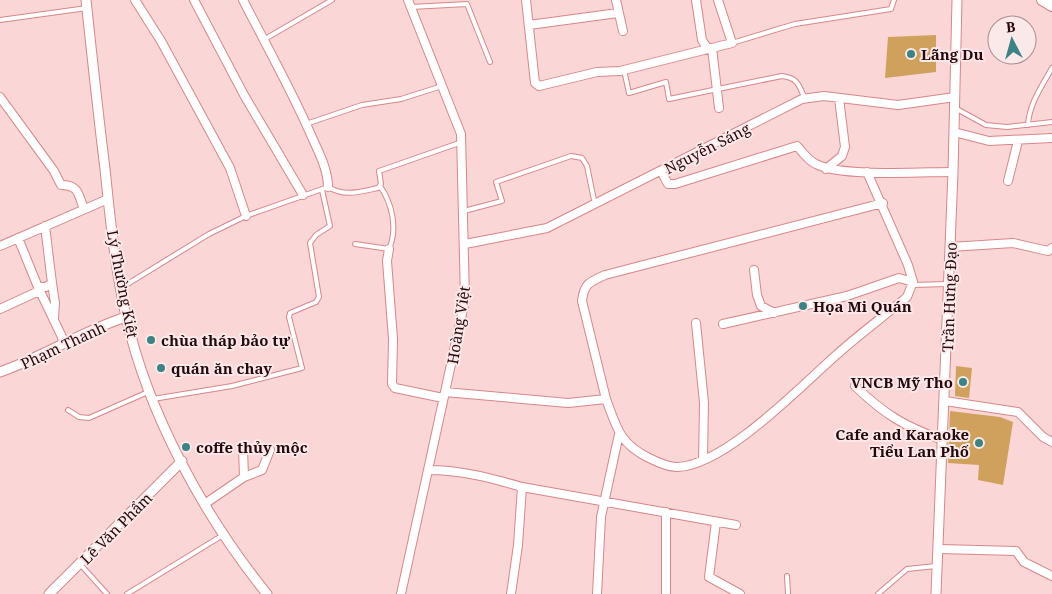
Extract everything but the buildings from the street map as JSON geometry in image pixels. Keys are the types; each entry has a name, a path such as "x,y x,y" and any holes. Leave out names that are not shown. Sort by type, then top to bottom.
{"main road":[{"path":"1042,0 1052,6"}],"street":[{"path":"135,0 162,41 230,168 246,216"},
{"path":"194,0 244,95 303,195"},
{"path":"243,0 265,39 320,156 325,188"},
{"path":"526,0 536,85 597,72 624,70 732,42 718,0"},
{"path":"616,0 623,31"},
{"path":"696,0 702,40 710,49 719,108"},
{"name":"Trần Hưng Đạo","path":"936,594 945,401 957,0"},
{"name":"Hoàng Việt","path":"401,594 444,395 458,342 465,300 461,134 410,3"},
{"name":"Lý Thường Kiệt","path":"86,4 108,199 126,317 152,395 182,462 224,535 266,594"},
{"path":"529,25 618,13"},
{"name":"Nguyễn Sáng","path":"465,244 547,228 805,99 824,96 890,105 955,97"},
{"path":"0,97 54,171 61,185 70,184 75,187 84,209"},
{"path":"826,168 842,156 845,148 839,98"},
{"path":"954,132 989,141 1052,138"},
{"path":"1008,181 1018,141"},
{"path":"661,171 668,184 675,184 797,146 806,158 826,168 867,172 953,172"},
{"path":"867,172 883,203 912,283 907,297 782,404 721,452 703,460 677,467 660,463 630,447 619,434 606,399 582,301 584,288 593,280 605,275 883,203"},
{"path":"0,246 108,199"},
{"path":"45,226 55,302 54,318"},
{"path":"18,238 38,289 54,318 63,344"},
{"path":"950,247 1013,243 1048,251 1052,248"},
{"path":"389,249 387,261 393,339 392,384 395,388 444,395 568,403 606,399"},
{"path":"754,270 761,306 774,313"},
{"path":"723,324 847,296 899,278 912,283"},
{"path":"0,309 52,283"},
{"name":"Phạm Thanh","path":"0,372 25,364 63,344 126,317"},
{"path":"696,323 704,403 703,460"},
{"path":"855,386 879,408 900,423 943,440"},
{"path":"945,401 1018,412 1046,440 1052,442"},
{"path":"597,594 601,518 606,502 619,434"},
{"path":"243,448 244,477"},
{"path":"206,503 244,477 262,470 270,450"},
{"name":"Lê Văn Phẩm","path":"49,594 182,462"},
{"path":"428,470 461,472 522,487 736,525"},
{"path":"511,594 518,545 522,487"},
{"path":"666,512 666,594"},
{"path":"716,522 709,577 740,594"},
{"path":"939,549 1016,550 1024,562 1052,576"}],"lane":[{"path":"265,39 332,0"},
{"path":"732,42 795,24 891,9 894,0"},
{"path":"410,3 468,4 490,62"},
{"path":"0,20 86,4"},
{"path":"1028,126 1031,110 1052,68"},
{"path":"624,70 630,93 666,82 669,99 782,76 792,77 798,81 805,99"},
{"path":"306,124 362,105 401,99 442,86"},
{"path":"955,108 986,125 1007,127 1052,122"},
{"path":"1005,141 1007,127"},
{"path":"355,244 389,249 393,241 393,222 388,197 380,186 378,174 382,169 462,142"},
{"path":"464,210 502,201 496,182 571,156 582,158 587,166 595,205"},
{"path":"121,288 209,234 246,216 325,188 349,194 380,186"},
{"path":"68,410 79,417 89,418 152,395 232,386 302,368 289,316 290,313 316,302 319,297 310,243 316,235 330,226 325,188"},
{"path":"912,283 949,284"},
{"path":"127,594 224,535"},
{"path":"80,564 107,594"},
{"path":"878,594 907,569 937,566"},
{"path":"787,576 788,594"}],"place":[{"name":"Lãng Du","path":"911,54"},
{"name":"Họa Mi Quán","path":"803,306"},
{"name":"chùa tháp bảo tự","path":"151,340"},
{"name":"quán ăn chay","path":"161,368"},
{"name":"VNCB Mỹ Tho","path":"963,382"},
{"name":"Cafe and Karaoke Tiểu Lan Phố","path":"979,443"},
{"name":"coffe thủy mộc","path":"186,447"}]}
